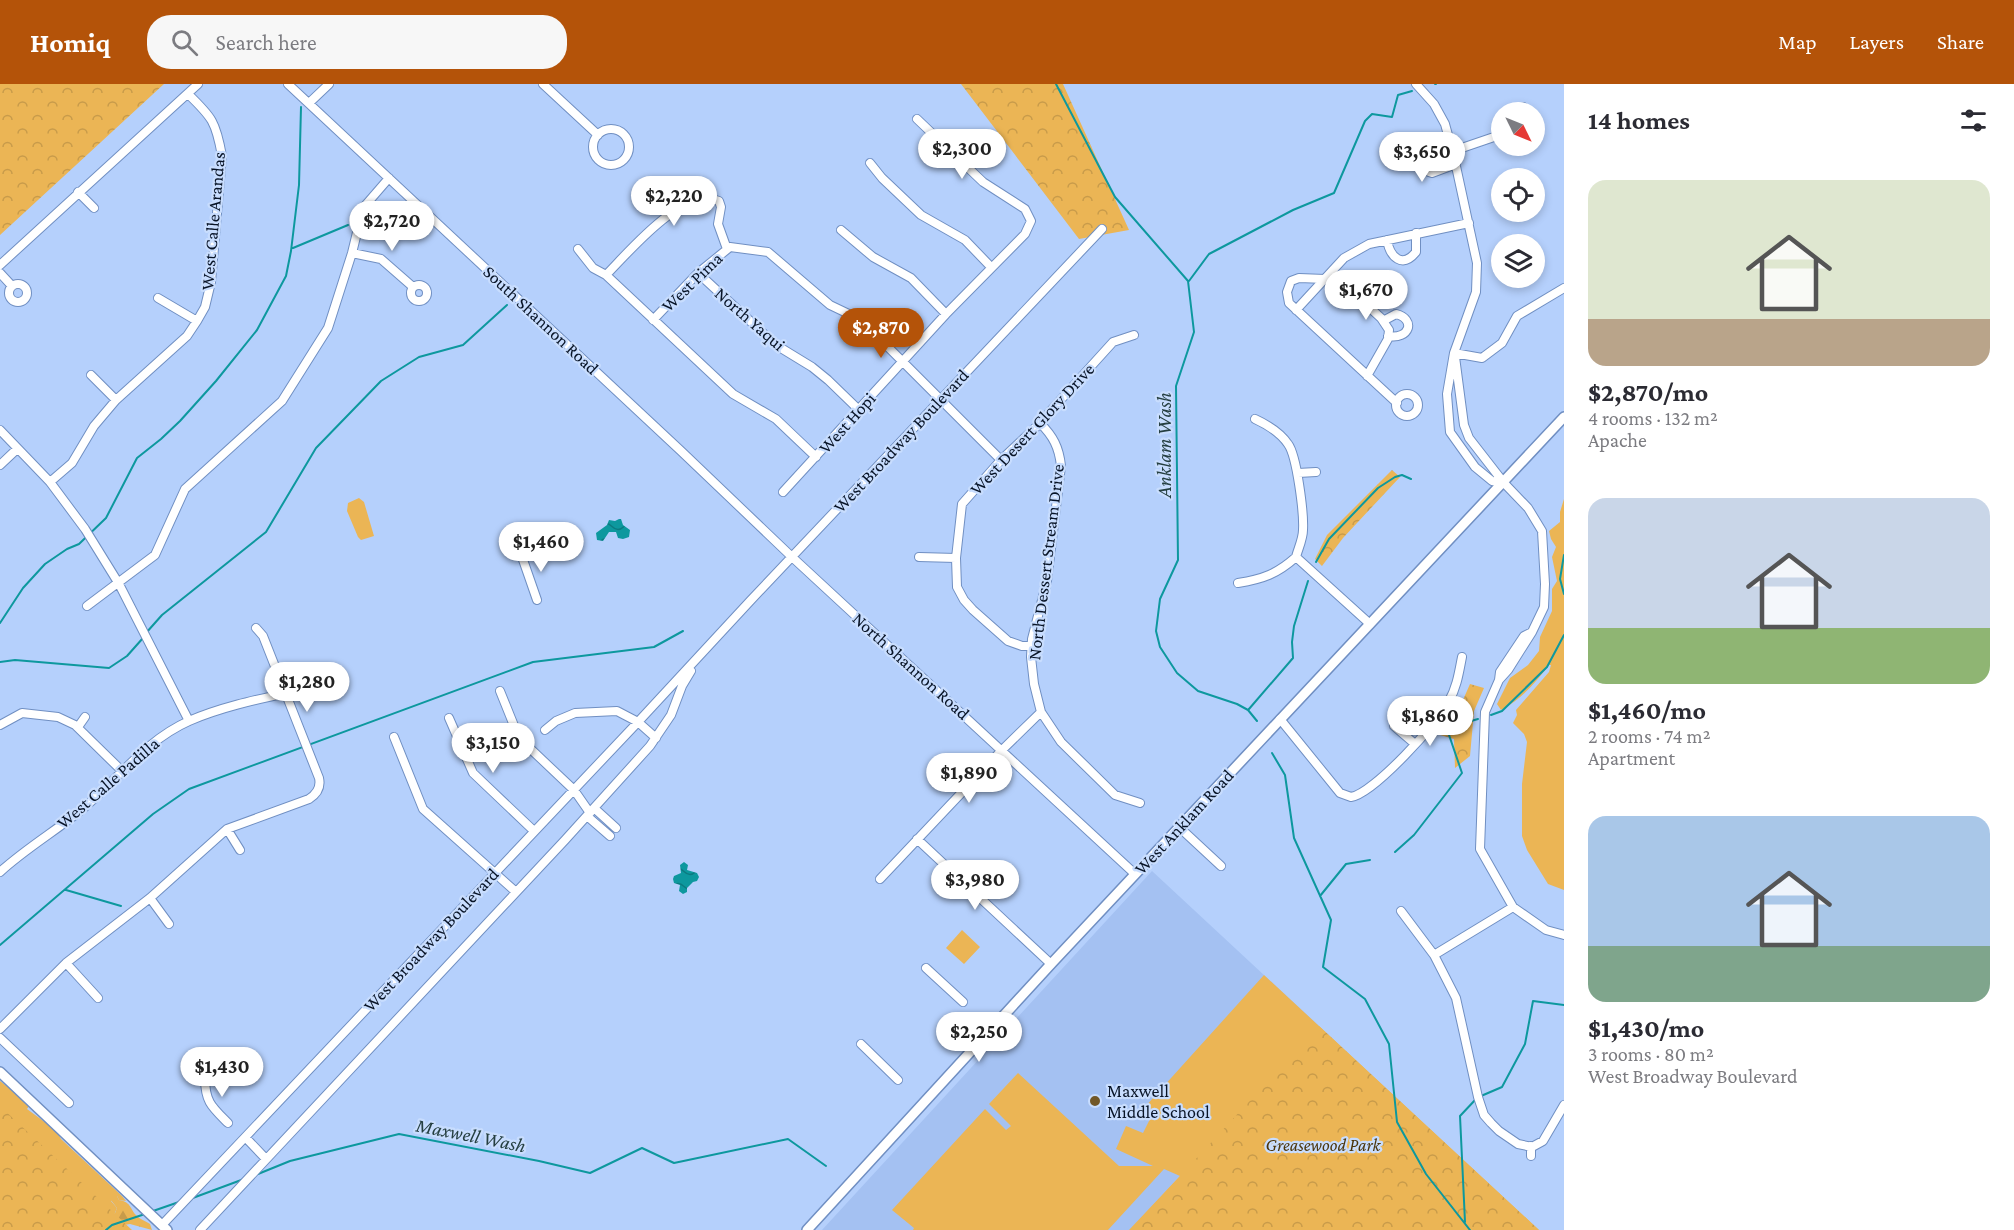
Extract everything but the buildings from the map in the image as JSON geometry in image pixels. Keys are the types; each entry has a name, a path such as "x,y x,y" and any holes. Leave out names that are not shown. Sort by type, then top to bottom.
{"main road":[{"name":"West Anklam Road","path":"807,1230 1051,964 1564,417"},
{"path":"0,1072 165,1228"}],"street":[{"path":"0,265 198,84"},
{"name":"South Shannon Road","path":"288,84 792,557"},
{"path":"309,102 329,84"},
{"path":"543,84 598,135"},
{"path":"1416,84 1434,104 1442,118 1456,164 1478,263 1476,292 1454,353 1447,394 1450,432 1475,467 1492,481 1504,483"},
{"name":"West Calle Arandas","path":"50,482 72,463 94,426 116,399 187,336 205,307 211,282 222,156 211,116 188,94"},
{"name":"West Hopi","path":"783,492 946,314 1024,234 1031,221 1025,209 983,183 917,119"},
{"path":"608,129 620,132 627,141 625,158 610,165 599,160 593,151 598,135 608,129"},
{"path":"1456,164 1432,173 1428,172 1424,166 1427,156 1491,138"},
{"path":"870,163 882,178 921,215 965,240 992,267"},
{"path":"87,606 155,555 185,489 282,401 328,328 352,253 363,208 389,178"},
{"path":"78,192 93,208"},
{"path":"606,275 657,224 679,208 702,198 719,201 721,207 718,224 728,249"},
{"path":"1296,310 1344,258 1369,244 1469,223"},
{"name":"West Broadway Boulevard","path":"165,1228 494,873 1102,229"},
{"path":"841,230 873,257 911,278 946,314"},
{"path":"1387,240 1392,255 1405,260 1416,252 1418,243 1416,233"},
{"name":"West Pima","path":"653,320 698,273 730,247 768,252 830,305 853,316 870,329 902,362"},
{"path":"578,249 593,268 606,275 733,394 776,419 816,457"},
{"path":"352,253 381,259 413,287"},
{"path":"0,273 12,286"},
{"name":"North Yaqui","path":"698,273 776,345 820,373 859,410"},
{"path":"1367,376 1388,336 1389,330 1383,321 1328,276 1299,278 1291,281 1287,292 1289,303 1296,310 1396,403"},
{"path":"1454,353 1482,358 1502,343 1517,316 1564,288"},
{"path":"158,298 197,321"},
{"path":"1383,321 1396,314 1403,316 1407,322 1407,330 1403,336 1388,336"},
{"name":"West Desert Glory Drive","path":"1032,646 1022,646 1008,641 964,600 957,587 956,558 962,504 1001,460 1040,423 1113,342 1134,335"},
{"path":"1454,353 1464,425 1469,438 1504,483 1528,508 1542,531 1545,584 1544,607 1513,663 1499,680 1485,712 1480,849 1514,907 1546,930 1564,935"},
{"path":"902,362 1001,460"},
{"path":"91,375 116,399"},
{"path":"1238,584 1261,579 1282,569 1296,557 1303,530 1298,473 1289,444 1271,426 1256,419"},
{"name":"North Dessert Stream Drive","path":"1040,423 1053,438 1059,451 1060,466 1047,581 1032,646 1034,684 1041,712 1061,742 1115,795 1140,803"},
{"path":"0,430 50,482 85,529 119,584 189,721"},
{"path":"0,465 17,449"},
{"path":"1298,473 1316,472"},
{"path":"521,554 537,600"},
{"name":"North Shannon Road","path":"792,557 1135,874"},
{"path":"920,557 956,558"},
{"path":"1296,557 1370,624"},
{"path":"0,1029 66,963 150,898 227,829 309,799 322,791 287,694 263,636 256,628"},
{"name":"West Broadway Boulevard","path":"200,1230 590,813 656,738 671,715 682,686 701,654"},
{"path":"1280,719 1340,793 1351,801 1363,793 1415,744 1440,716 1455,689 1462,657"},
{"name":"West Calle Padilla","path":"0,872 81,810 157,739 189,721 238,705 330,683"},
{"path":"500,692 519,738 574,790 609,836"},
{"path":"545,730 556,721 575,713 617,711 638,722 656,738"},
{"path":"880,879 1041,712"},
{"path":"0,725 22,713 58,717 78,728 122,771"},
{"path":"78,728 85,717"},
{"path":"449,718 473,773 534,831"},
{"path":"1394,726 1415,744"},
{"path":"394,737 423,809 516,892"},
{"path":"590,813 616,828"},
{"path":"1179,827 1221,866"},
{"path":"227,829 240,850"},
{"path":"917,839 1051,964"},
{"path":"150,898 169,924"},
{"path":"1434,956 1514,907"},
{"path":"1401,911 1434,956 1456,998 1484,1115 1499,1131 1518,1144 1531,1147 1543,1141 1564,1106"},
{"path":"66,963 98,998"},
{"path":"926,968 963,1002"},
{"path":"0,1038 69,1102"},
{"path":"861,1044 898,1080"},
{"path":"205,1078 205,1091 209,1104 228,1123"},
{"path":"246,1138 266,1159"},
{"path":"1531,1147 1531,1156"}],"shaded area":[{"name":"Maxwell Middle School","path":"1152,871 1319,1026 1130,1230 822,1230"}],"green space":[{"path":"0,84 164,84 0,235"},
{"path":"961,84 1063,84 1129,230 1079,239"},
{"path":"1392,470 1400,477 1343,538 1322,566 1315,559 1327,535"},
{"path":"359,498 364,502 374,536 361,540 347,511 348,503"},
{"path":"1564,499 1564,890 1548,884 1527,850 1522,836 1522,784 1527,742 1524,734 1513,723 1517,715 1516,710 1549,672 1551,665 1522,696 1501,710 1497,704 1510,678 1528,665 1539,651 1540,637 1552,611 1552,589 1557,581 1552,557 1556,547 1549,531 1560,522"},
{"path":"1470,684 1484,688 1474,711 1470,756 1455,768 1454,739 1440,735 1455,718"},
{"path":"962,930 980,947 964,964 946,948"},
{"path":"1264,975 1539,1230 1129,1230 1180,1176 1164,1169 1108,1230 913,1230 914,1228 892,1210 985,1109 1006,1130 1011,1126 989,1104 1018,1073 1119,1166 1153,1166 1116,1149 1126,1126 1143,1133 1153,1113 1144,1108"},
{"name":"Greasewood Park","path":"1319,1026 1539,1230 1130,1230"},
{"path":"0,1081 29,1106 27,1109 57,1131 61,1139 122,1196 126,1201 119,1200 117,1196 111,1201 117,1208 114,1215 92,1230 0,1230"},
{"path":"0,1106 132,1230 0,1230"},
{"path":"113,1194 119,1200 129,1204 138,1217 150,1224 152,1230 130,1224 92,1230 115,1213 117,1208 110,1199 110,1195"}],"water":[{"path":"619,519 630,530 629,537 618,538 616,532 609,532 603,541 597,540 596,533 607,525 609,520"},
{"path":"684,862 688,865 687,870 697,873 699,877 683,894 679,891 680,885 674,883 673,879 681,873 680,865"}],"waterway":[{"name":"Anklam Wash","path":"1056,84 1115,197 1188,281 1194,332 1176,386 1178,560 1160,599 1156,631 1160,647 1177,673 1198,691 1237,704 1248,710 1257,721"},
{"path":"1189,281 1209,254 1293,210 1334,193 1365,121 1372,114 1392,117 1398,95 1412,91"},
{"path":"0,623 23,588 45,564 79,544 106,518 137,458 180,421 257,330 286,276 291,251 299,185 301,107"},
{"path":"293,248 348,225"},
{"path":"146,633 162,615 266,532 316,448 381,381 419,357 463,345 507,305"},
{"path":"1316,562 1329,539 1378,488 1402,475 1411,479"},
{"path":"1564,555 1560,579 1564,594"},
{"path":"1249,709 1293,658 1294,626 1308,581"},
{"path":"0,945 153,814 189,789 533,662 654,647 683,631"},
{"path":"1491,715 1502,711 1547,667 1564,635"},
{"path":"0,662 15,660 109,668 127,656 143,638"},
{"path":"1395,852 1414,835 1462,773 1449,735 1454,726 1478,719"},
{"name":"Anklam Wash","path":"1272,753 1285,775 1294,838 1331,920 1323,967 1365,999 1389,1044 1397,1122 1426,1174 1470,1230"},
{"path":"1320,896 1346,864 1370,860"},
{"path":"66,890 121,906"},
{"path":"1481,1096 1502,1087 1525,1044 1533,1001 1564,1005"},
{"path":"1465,1222 1460,1116 1476,1099"},
{"name":"Maxwell Wash","path":"258,1174 290,1161 399,1134 590,1173 642,1148 674,1163 788,1139 826,1166"},
{"name":"Maxwell Wash","path":"190,1199 244,1179"},
{"name":"Maxwell Wash","path":"153,1211 179,1202"},
{"name":"Maxwell Wash","path":"106,1230 112,1225 145,1214"}],"place":[{"name":"Maxwell Middle School","path":"1095,1101"}]}
